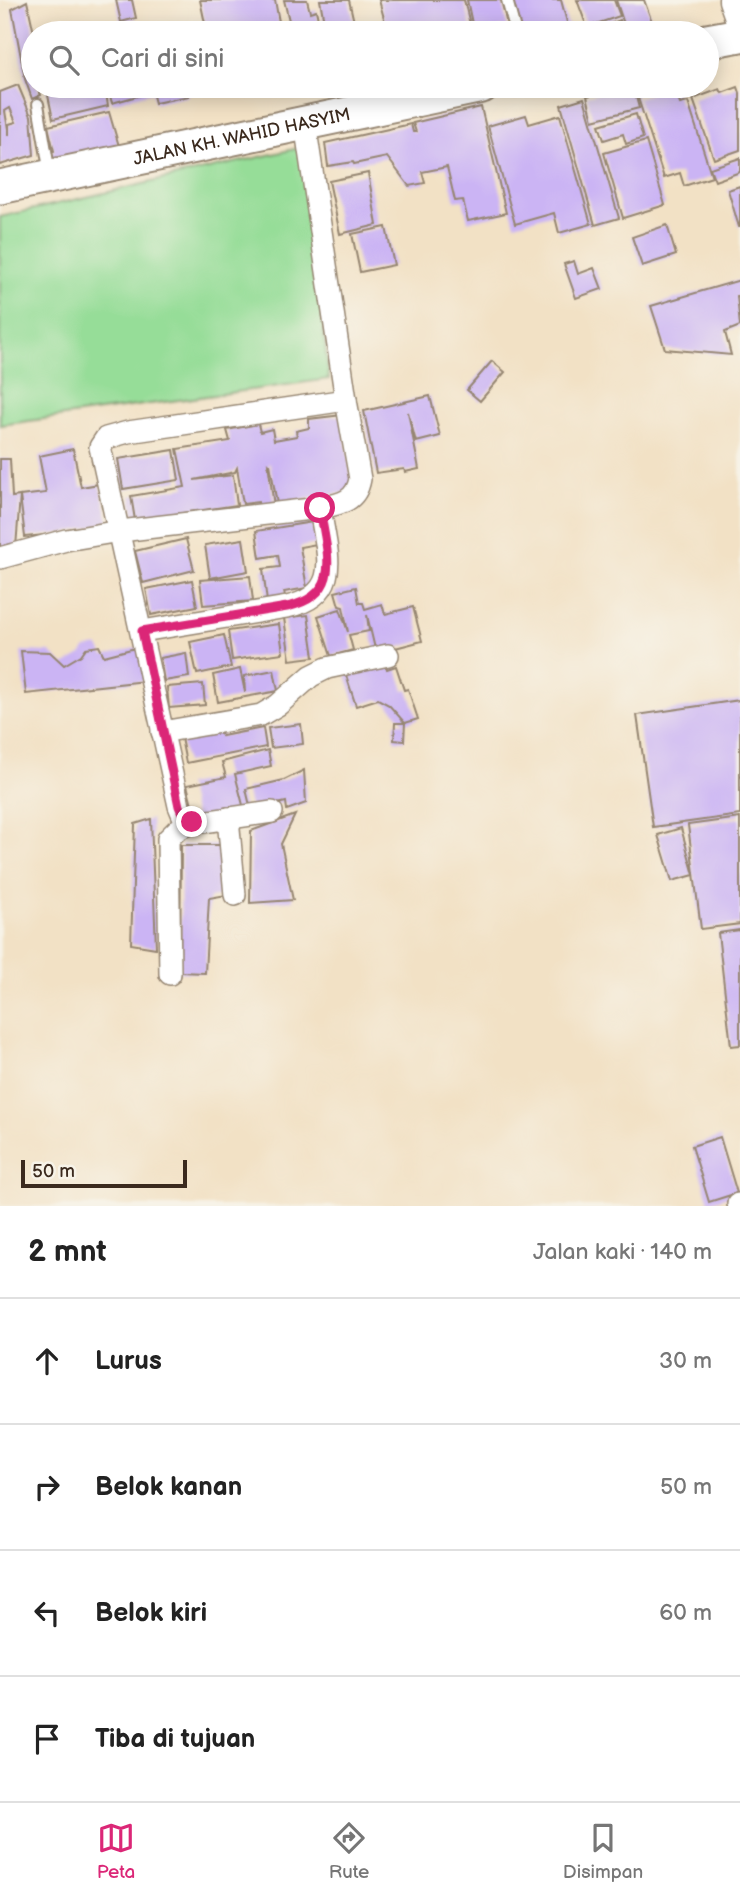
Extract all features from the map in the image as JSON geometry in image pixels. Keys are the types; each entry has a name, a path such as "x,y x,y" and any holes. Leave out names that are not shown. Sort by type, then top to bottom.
{"main road":[{"path":"734,0 740,17"},
{"path":"719,39 740,35"},
{"name":"JALAN KH. WAHID HASYIM","path":"0,187 425,98"}],"street":[{"path":"0,558 66,540 120,531 320,508 352,499 360,479 305,123"},
{"path":"192,822 184,818 179,806 100,447 106,438 128,432 346,400"},
{"path":"142,631 287,607 305,603 314,597 327,578 328,566 320,508"},
{"path":"162,732 261,715 278,705 311,676 327,668 388,655"},
{"path":"170,974 168,839 177,830 192,822 272,812"},
{"path":"228,818 235,895"}],"lane":[{"path":"507,0 513,21"},
{"path":"38,104 50,177"}],"green space":[{"path":"303,147 329,379 0,425 0,217"}],"building":[{"path":"116,0 132,0 136,18 121,21"},
{"path":"200,0 275,0 279,21 204,21"},
{"path":"284,0 307,0 310,12 316,10 318,21 289,21"},
{"path":"320,0 349,0 354,21 324,21"},
{"path":"379,0 464,0 469,21 385,21"},
{"path":"467,0 502,0 506,21 471,21"},
{"path":"512,0 561,0 567,21 518,21"},
{"path":"577,0 614,0 620,16 605,21 585,21"},
{"path":"616,0 644,0 652,21 623,21"},
{"path":"27,1 31,21 21,21 21,57 12,9"},
{"path":"18,85 21,98 23,98 31,116 34,155 0,165 0,92","holes":["10,108 16,122 9,124 9,135 5,111"]},
{"path":"738,87 740,93 740,150 714,159 693,99 719,98 720,89 722,93"},
{"path":"49,98 107,98 108,106 53,119"},
{"path":"111,98 130,98 112,103"},
{"path":"154,98 179,98 155,103"},
{"path":"584,98 619,218 595,225 561,105"},
{"path":"588,98 636,98 639,108 593,120"},
{"path":"638,98 678,98 680,104 688,102 712,177 684,186 680,173 664,178"},
{"path":"481,107 506,213 468,221 463,200 455,201 447,167 422,172 425,183 409,186 387,157 328,166 325,143 411,124 413,132 416,132 413,123"},
{"path":"109,112 121,153 53,169 49,153 54,151 48,126"},
{"path":"636,114 643,138 626,144 623,134 604,140 599,125"},
{"path":"526,115 529,124 560,115 591,224 559,233 554,213 515,224 488,126"},
{"path":"646,141 665,205 623,218 604,153"},
{"path":"740,158 740,172 715,181 710,168"},
{"path":"368,173 377,225 340,234 329,181"},
{"path":"740,186 740,227 739,227 728,190"},
{"path":"667,225 676,255 642,266 632,237"},
{"path":"386,227 394,265 360,272 352,234"},
{"path":"574,261 578,274 594,268 602,289 576,298 564,264"},
{"path":"740,280 740,295 737,296 740,326 725,332 731,355 665,349 651,306"},
{"path":"492,361 505,372 480,401 467,390"},
{"path":"430,396 440,436 416,442 408,412 419,469 376,473 364,411"},
{"path":"342,415 353,491 277,504 268,463 274,506 259,508 258,502 243,504 237,468 235,472 194,480 233,475 237,505 135,520 131,496 185,487 177,449 230,441 227,430 258,424 260,432 272,429 274,440 297,436 296,431 309,428 309,419"},
{"path":"73,449 81,487 99,484 110,523 64,533 25,537 20,496 46,493 39,456"},
{"path":"174,450 179,480 123,489 118,459"},
{"path":"0,459 10,459 12,497 20,496 16,547 0,549"},
{"path":"313,522 317,544 300,547 307,588 284,592 286,600 267,602 263,569 280,567 278,555 260,558 256,531"},
{"path":"186,539 194,570 143,583 135,551"},
{"path":"243,539 248,571 210,578 205,545"},
{"path":"250,576 253,601 203,605 200,580"},
{"path":"192,580 197,606 151,615 146,589"},
{"path":"356,587 359,603 363,603 365,609 382,604 385,614 413,607 422,641 376,653 367,615 369,631 349,635 353,650 331,656 318,616 340,609 348,632 343,607 339,606 335,592"},
{"path":"308,615 314,657 290,660 284,618"},
{"path":"279,624 283,653 232,660 228,631"},
{"path":"224,635 231,667 197,674 190,642"},
{"path":"99,646 104,656 139,647 145,681 26,694 21,651 50,652 64,665 81,655 86,648"},
{"path":"186,653 189,677 164,681 160,658"},
{"path":"385,662 387,669 396,666 404,690 408,689 418,719 405,723 389,705 378,699 356,706 346,675"},
{"path":"240,669 245,692 244,676 274,670 278,691 218,702 213,675"},
{"path":"203,684 205,705 169,708 167,687"},
{"path":"740,700 740,815 653,827 637,715"},
{"path":"395,723 405,723 404,741 394,740"},
{"path":"301,724 303,744 271,748 268,728"},
{"path":"263,728 266,747 186,763 181,738 219,730 222,736"},
{"path":"268,750 271,766 235,774 244,809 196,820 187,785 226,777 222,762"},
{"path":"304,770 306,803 287,810 286,802 251,810 246,789 284,780"},
{"path":"295,815 281,844 293,900 250,903 251,831"},
{"path":"740,818 740,924 701,929 688,825"},
{"path":"151,819 156,948 131,944 135,824"},
{"path":"681,828 694,875 672,881 658,835"},
{"path":"181,845 232,845 238,893 209,898 205,973 180,972"},
{"path":"740,930 740,1045 731,1046 718,933"},
{"path":"720,1137 737,1193 709,1202 692,1146"}],"route":[{"path":"192,822 184,818 179,806 142,631 287,607 305,603 314,597 327,578 328,566 320,508"}]}
